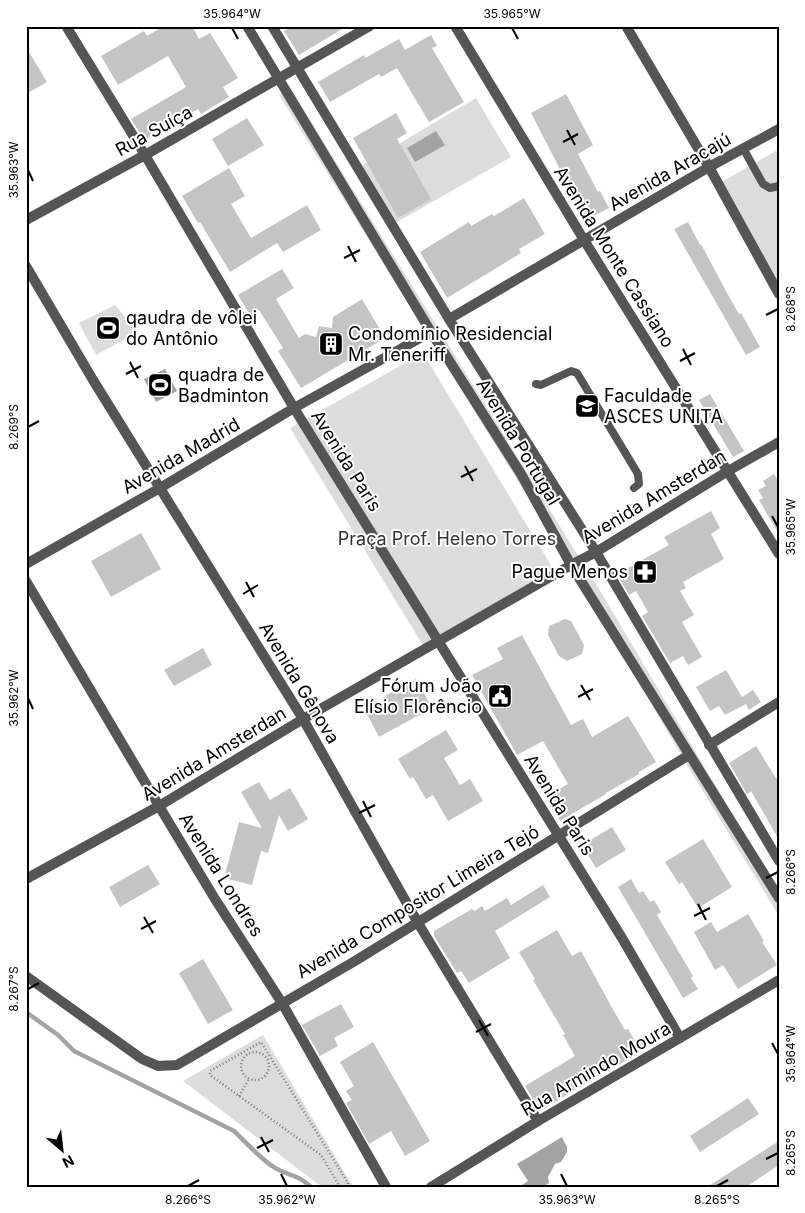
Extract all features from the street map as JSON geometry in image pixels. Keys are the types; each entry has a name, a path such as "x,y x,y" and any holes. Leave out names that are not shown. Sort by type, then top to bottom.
{"street":[{"name":"Avenida Paris","path":"66,26 145,155 294,408 559,835 680,1038"},
{"name":"Avenida Portugal","path":"247,26 432,332 521,474 571,565 779,898"},
{"name":"Avenida Portugal","path":"272,26 449,319 596,552 779,861"},
{"name":"Rua Suíça","path":"26,220 298,69 370,26"},
{"name":"Avenida Monte Cassiano","path":"455,26 584,240 779,554"},
{"path":"626,26 709,167 779,294"},
{"name":"Avenida Aracajú","path":"449,319 709,167 779,129"},
{"name":"Avenida Gênova","path":"26,266 93,380 303,720 418,923 538,1121"},
{"name":"Avenida Madrid","path":"26,564 160,488 294,408 432,332"},
{"name":"Avenida Amsterdan","path":"26,878 159,806 303,720 596,552 779,442"},
{"name":"Avenida Londres","path":"26,581 215,899 282,1004 386,1187"},
{"path":"709,745 779,702"},
{"name":"Avenida Compositor Limeira Tejó","path":"26,976 142,1059 158,1066 177,1065 418,923 689,754"},
{"name":"Rua Armindo Moura","path":"432,1187 538,1121 779,980"}],"lane":[{"path":"743,148 763,184 770,188 779,186"},
{"path":"536,384 541,385 571,371 577,373 638,474 638,484 634,488"}],"path":[{"path":"340,1187 321,1155 210,1076 210,1071 262,1042 268,1056 348,1183 348,1187"},
{"path":"253,1046 253,1052"},
{"path":"258,1052 268,1056 269,1066 266,1075 258,1080 249,1079 242,1073 240,1064 245,1056 258,1052"},
{"path":"239,1096 249,1079"}],"green space":[{"path":"291,89 582,562 571,567 279,95"},
{"path":"476,98 511,157 392,225 358,168"},
{"path":"779,149 779,299 717,192 720,183"},
{"name":"qaudra de vôlei do Antônio","path":"115,305 138,332 96,355 79,323"},
{"name":"Praça Prof. Heleno Torres","path":"423,353 558,577 427,652 290,428"},
{"path":"589,572 779,893 779,916 687,765 578,578"},
{"path":"263,1035 353,1187 322,1187 183,1081"}],"shaded area":[{"path":"436,131 445,145 415,162 407,148"},
{"name":"quadra de Badminton","path":"165,369 177,391 156,402 144,379"},
{"path":"562,1137 567,1147 567,1152 561,1162 555,1164 548,1177 549,1183 543,1187 519,1187 528,1181 517,1164"}],"building":[{"path":"164,26 192,26 199,39 210,33 238,78 223,87 229,97 201,114 198,109 144,140 131,119 186,87 168,56 118,85 101,56 144,31 147,36"},
{"path":"292,26 347,26 299,55 284,31"},
{"path":"431,35 437,46 432,48 464,102 429,122 397,68 381,77 379,74 330,102 318,82 364,55 365,58 399,39 405,50"},
{"path":"26,47 47,82 26,94"},
{"path":"566,94 593,145 578,154 598,192 600,191 609,208 585,221 531,113"},
{"path":"396,113 407,133 397,139 431,199 398,218 353,138"},
{"path":"247,118 264,145 228,166 212,139"},
{"path":"229,168 245,196 231,204 251,238 307,205 321,230 283,252 277,243 230,272 182,196"},
{"path":"524,198 545,234 519,249 521,253 447,298 420,252 469,222 471,226 492,214 494,216"},
{"path":"688,222 739,314 741,313 760,347 746,355 674,229"},
{"name":"Condomínio Residencial Mr. Teneriff","path":"282,269 294,288 276,299 299,338 305,334 316,337 319,326 332,328 333,317 362,299 385,338 301,388 278,351 283,348 259,310 250,315 238,295"},
{"path":"710,394 744,451 733,457 699,400"},
{"path":"774,474 777,479 779,478 779,534 759,500 763,498 758,490 766,486 763,481"},
{"path":"711,511 720,528 711,534 724,559 683,582 686,588 680,591 694,615 682,622 702,657 688,665 683,656 670,663 642,616 648,612 636,591 629,595 617,574 669,545 664,537"},
{"path":"141,533 161,569 111,597 91,561"},
{"path":"565,619 571,621 584,645 582,654 567,661 559,656 548,635 549,626"},
{"path":"522,635 571,725 583,719 592,737 628,716 656,762 560,821 547,796 568,784 543,741 517,755 472,675 503,659 497,648"},
{"path":"203,648 212,665 174,686 164,670"},
{"path":"726,670 742,697 753,690 761,702 749,710 746,704 725,715 719,706 710,711 696,687"},
{"path":"416,679 432,708 379,737 367,714 388,703 385,696"},
{"path":"446,730 458,750 444,758 460,785 470,779 483,801 448,821 433,795 426,799 413,777 410,779 398,759"},
{"path":"756,746 779,783 779,840 751,791 747,794 729,763"},
{"path":"259,782 270,800 290,788 308,819 288,831 279,815 268,853 261,851 252,885 224,878 239,822 262,828 241,792"},
{"path":"612,827 626,850 596,868 582,845"},
{"path":"703,839 732,887 698,908 682,882 679,884 665,862"},
{"path":"148,865 160,884 120,907 109,887"},
{"path":"631,879 639,893 643,891 650,902 654,900 661,912 657,915 693,976 691,978 698,989 683,998 618,887"},
{"path":"543,885 550,897 495,931 510,958 469,983 461,971 457,973 434,936 434,931 472,909 475,911 482,906 485,911 507,898 511,905"},
{"path":"748,914 764,941 762,942 777,965 738,989 723,965 715,970 694,932 711,922 717,932"},
{"path":"557,930 572,956 581,951 625,1030 628,1029 637,1045 628,1050 632,1057 614,1068 610,1062 585,1077 588,1082 540,1111 525,1086 575,1056 563,1035 565,1034 519,952"},
{"path":"203,959 233,1010 208,1024 179,973"},
{"path":"341,1004 354,1027 334,1038 338,1046 320,1056 302,1025"},
{"path":"373,1042 430,1141 405,1156 391,1131 369,1144 346,1103 352,1100 346,1091 354,1086 340,1062"},
{"path":"748,1098 759,1114 700,1152 690,1136"},
{"path":"779,1141 779,1165 746,1187 707,1187"}],"waterway":[{"path":"26,1012 58,1035 74,1051 234,1131 267,1163 299,1178 311,1187"}],"place":[{"name":"qaudra de vôlei do Antônio","path":"108,328"},
{"name":"Condomínio Residencial Mr. Teneriff","path":"331,344"},
{"name":"quadra de Badminton","path":"160,385"},
{"name":"Faculdade ASCES UNITA","path":"587,406"},
{"name":"Pague Menos","path":"645,572"},
{"name":"Fórum João Elísio Florêncio","path":"500,696"}]}
